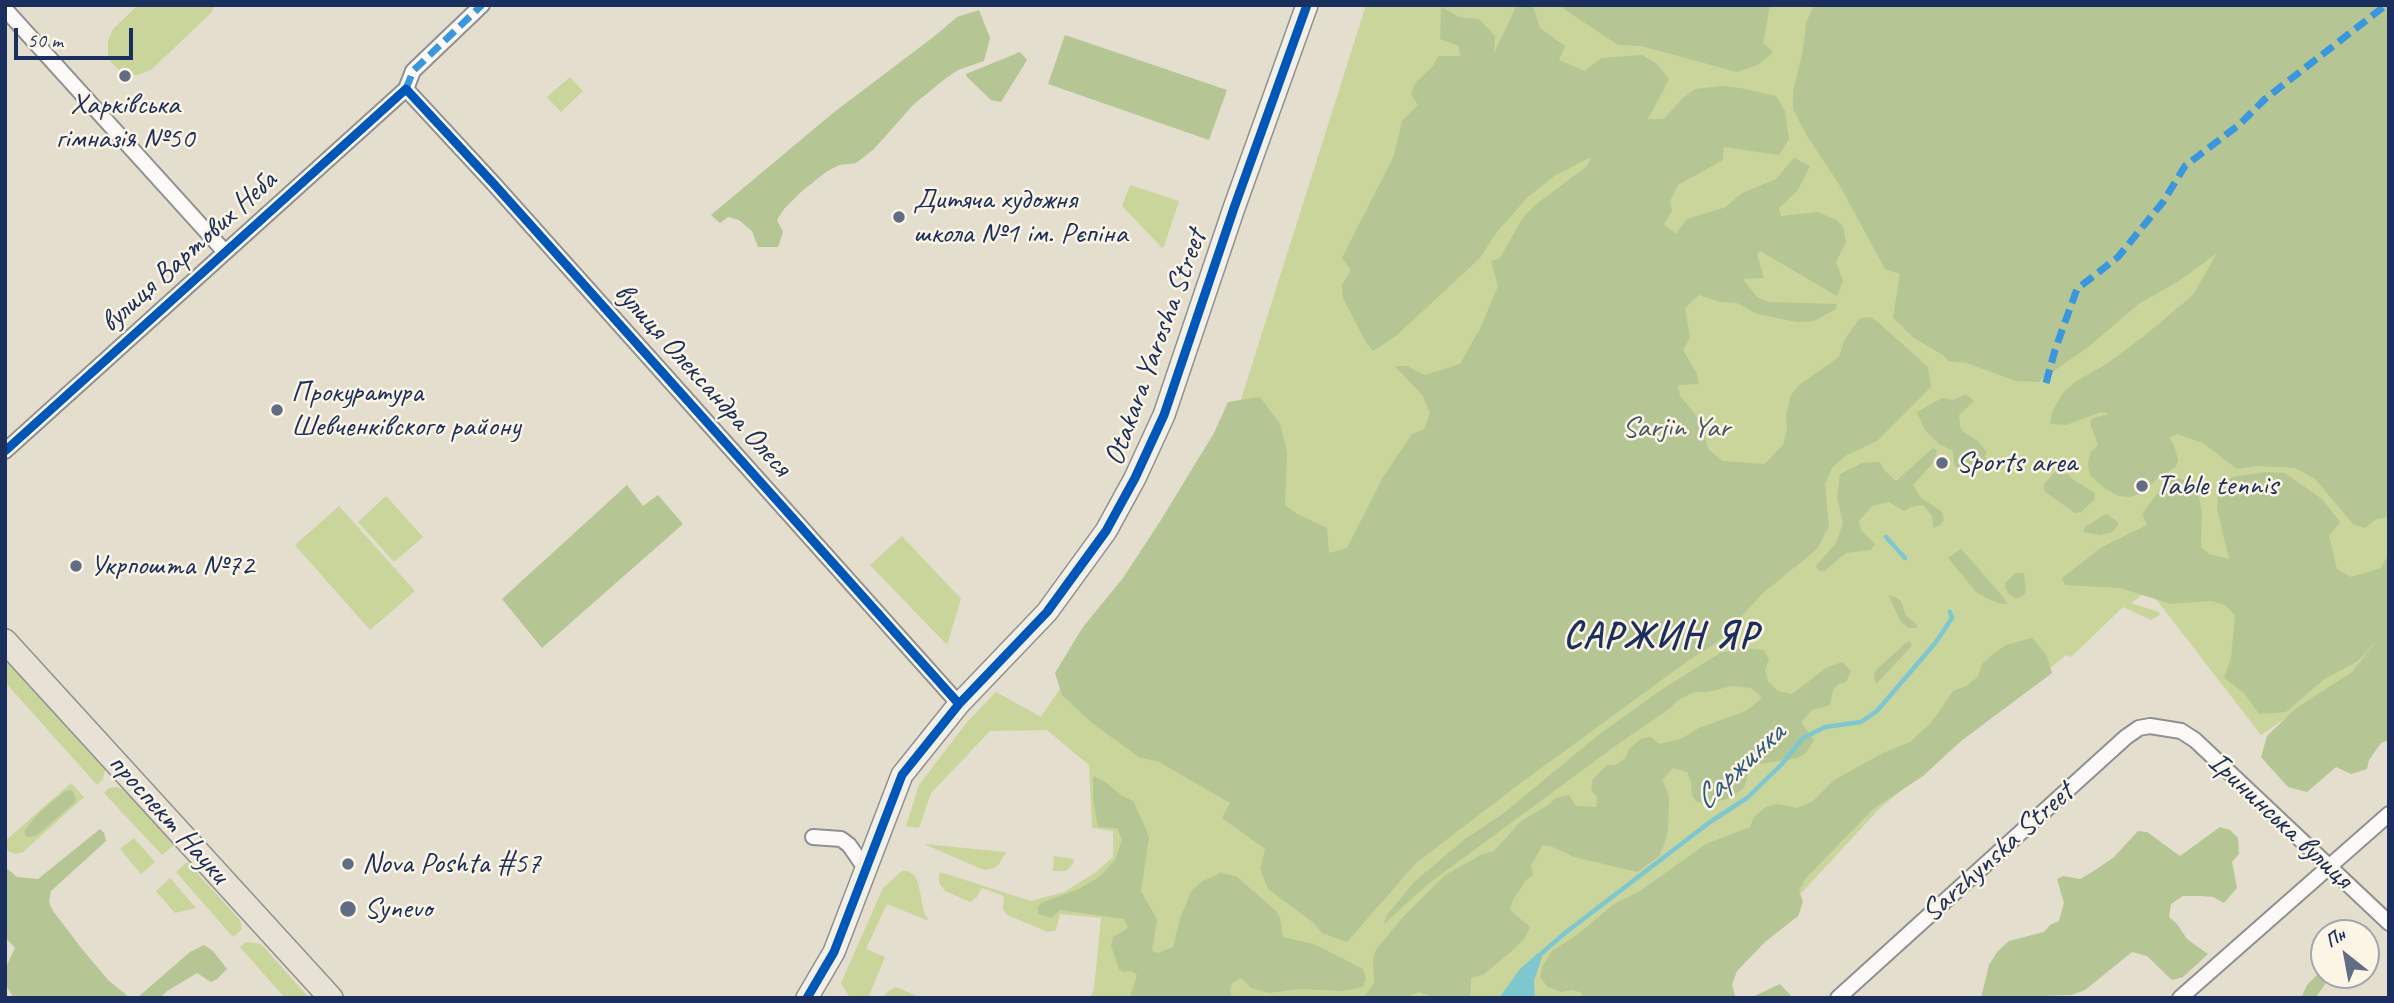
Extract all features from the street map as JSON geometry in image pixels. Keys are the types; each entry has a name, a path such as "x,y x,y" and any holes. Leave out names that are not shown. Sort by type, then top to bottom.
{"main road":[{"name":"проспект Науки","path":"5,641 331,998"}],"street":[{"name":"вулиця Вартових Неба","path":"5,451 406,89 413,71 482,5"},
{"name":"Otakara Yarosha Street","path":"807,998 834,952 902,775 960,704 1055,603 1106,531 1135,478 1164,415 1307,5"},
{"path":"5,9 225,252"},
{"name":"вулиця Олександра Олеся","path":"406,89 960,704"},
{"name":"Sarzhynska Street","path":"1838,998 2126,737 2140,728 2165,728"},
{"name":"Ірининська вулиця","path":"2165,728 2181,731 2194,740 2389,923"},
{"path":"2180,998 2389,814"},
{"path":"813,837 841,839 849,845 867,871"}],"green space":[{"path":"138,5 215,5 211,13 151,70 137,75 122,73 111,62 108,41 113,29"},
{"name":"Sarjin Yar","path":"1366,5 2389,5 2389,639 2378,654 2261,735 2149,590 2131,603 2159,612 2160,615 2151,620 2123,607 2071,657 2066,655 1880,808 1721,980 1725,998 1090,998 1094,989 1101,918 1060,914 1056,930 1048,932 1007,915 1003,909 1004,896 982,888 970,902 945,891 939,883 940,872 1031,901 1064,892 1096,872 1113,857 1113,831 1092,828 1089,765 1047,730 990,731 931,793 919,828 906,826 919,785 968,721 996,692 1041,717 1230,434"},
{"path":"1517,5 1533,6 1540,28 1565,46 1559,60 1585,71 1601,58 1642,55 1657,64 1669,79 1648,119 1664,119 1695,89 1722,86 1776,96 1785,111 1789,139 1779,155 1724,147 1723,160 1678,185 1670,201 1672,211 1664,224 1676,234 1687,219 1726,207 1742,193 1776,179 1794,158 1810,166 1798,190 1779,208 1781,216 1818,212 1843,226 1846,242 1836,262 1843,281 1837,296 1760,251 1757,255 1764,278 1743,279 1757,297 1769,302 1837,304 1836,309 1814,321 1797,322 1757,314 1737,303 1720,302 1699,295 1685,308 1690,337 1683,350 1697,374 1699,384 1678,385 1680,396 1703,428 1708,449 1723,461 1765,464 1783,445 1791,395 1799,385 1839,357 1844,341 1859,319 1870,317 1878,322 1928,367 1931,387 1877,441 1845,456 1832,468 1825,484 1829,526 1817,549 1762,594 1718,642 1689,660 1518,785 1416,863 1347,942 1322,933 1314,923 1268,889 1260,869 1265,849 1222,818 1230,803 1159,762 1139,757 1092,723 1062,695 1055,673 1083,627 1123,578 1161,520 1214,433 1228,402 1260,397 1280,424 1287,452 1285,505 1297,514 1327,528 1329,553 1347,548 1383,477 1412,434 1424,429 1430,413 1423,396 1395,366 1407,366 1425,375 1460,364 1481,327 1498,286 1491,261 1500,258 1522,219 1534,206 1587,166 1591,157 1554,176 1528,197 1496,233 1480,258 1397,335 1373,351 1343,298 1342,285 1351,270 1342,258 1394,156 1402,121 1418,105 1411,94 1416,82 1433,66 1438,56 1460,56 1459,46 1440,39 1441,7 1459,17 1479,19 1495,36 1494,53"},
{"path":"1558,5 1770,5 1763,43 1773,52 1758,65 1737,72 1641,46 1618,45"},
{"path":"1814,5 2389,5 2389,517 2376,519 2365,528 2353,524 2315,479 2295,468 2258,466 2237,469 2203,443 2177,434 2169,438 2178,460 2176,467 2159,477 2142,493 2129,497 2119,496 2104,488 2090,475 2088,463 2090,453 2098,445 2090,423 2093,418 2109,414 2101,412 2066,425 2050,424 2052,412 2062,394 2075,382 2105,365 2143,337 2193,295 2217,253 2179,281 2140,303 2088,347 2038,382 2016,381 1967,363 1948,361 1943,355 1914,338 1893,318 1900,274 1885,269 1840,186 1793,109 1793,91 1803,50 1806,23"},
{"path":"979,10 990,38 984,61 958,70 946,78 913,105 874,149 856,163 839,165 802,191 777,220 783,232 778,247 758,247 752,231 739,220 728,217 720,223 711,215 833,113 957,17"},
{"path":"1065,35 1227,90 1209,140 1048,84"},
{"path":"1020,52 1027,60 1001,102 991,100 966,76 966,74"},
{"path":"570,77 583,91 561,112 547,97"},
{"path":"1130,185 1179,201 1163,249 1122,206"},
{"path":"1966,394 1974,401 1959,415 1962,431 1978,441 1986,451 1985,461 1959,470 1954,465 1953,451 1939,444 1925,430 1917,412 1942,398 1953,400"},
{"path":"1933,448 1937,451 1933,463 1913,485 1920,497 1942,512 1944,520 1939,526 1933,528 1932,516 1923,505 1904,511 1889,502 1872,506 1859,521 1861,530 1875,544 1871,550 1846,553 1824,571 1818,570 1816,566 1836,543 1843,523 1837,498 1840,474 1862,463 1880,462 1896,481"},
{"path":"2055,472 2068,474 2095,493 2094,500 2081,512 2075,513 2044,491 2044,484"},
{"path":"2265,472 2285,473 2322,499 2340,522 2329,536 2337,569 2351,577 2381,568 2389,553 2389,740 2381,743 2369,760 2367,769 2351,774 2336,767 2307,792 2288,787 2261,757 2267,736 2295,709 2352,672 2378,639 2358,661 2323,680 2286,712 2259,714 2244,693 2224,678 2231,658 2235,615 2225,605 2211,601 2171,604 2120,588 2065,585 2062,578 2102,547 2147,525 2142,514 2168,479 2176,477 2197,486 2202,513 2201,547 2209,554 2229,559 2217,509 2219,489 2232,477"},
{"path":"627,485 643,506 658,495 683,524 542,648 502,599"},
{"path":"386,496 423,537 394,562 358,522"},
{"path":"339,506 415,591 370,630 295,545"},
{"path":"2106,514 2118,522 2112,532 2101,535 2083,532 2085,527"},
{"path":"902,536 961,599 947,645 870,565"},
{"path":"1961,549 2007,604 1977,593 1948,558"},
{"path":"2016,573 2024,573 2026,590 2024,595 2016,599 2005,587 2006,582"},
{"path":"1888,595 1901,601 1906,616 1918,628 1909,628 1901,622"},
{"path":"2032,638 2047,656 2052,673 1961,741 1923,776 1873,809 1806,878 1799,890 1803,902 1798,916 1765,942 1737,971 1732,985 1735,996 1739,998 1582,998 1582,993 1573,990 1561,992 1548,987 1540,977 1543,965 1553,950 1577,935 1614,904 1640,891 1706,844 1750,827 1754,817 1766,807 1778,804 1796,808 1812,802 1834,780 1883,753 1910,742 1931,723 1953,691 1978,677 1982,664 1994,653 2006,645"},
{"path":"1908,641 1912,644 1910,648 1876,684 1875,671"},
{"path":"1744,648 1764,650 1769,660 1765,670 1768,681 1778,691 1792,694 1826,668 1842,662 1851,671 1846,682 1838,684 1833,690 1830,705 1812,710 1801,722 1814,740 1806,753 1797,758 1755,765 1749,770 1744,788 1730,798 1708,804 1697,802 1692,795 1687,772 1673,768 1662,780 1669,800 1668,830 1664,845 1659,856 1638,872 1574,857 1543,845 1531,865 1533,875 1526,880 1510,910 1530,927 1525,938 1484,974 1471,978 1470,998 1435,998 1418,992 1406,998 1363,998 1374,983 1373,959 1376,950 1402,918 1445,875 1481,855 1494,851 1521,821 1556,798 1569,795 1576,806 1596,807 1597,797 1591,790 1593,779 1607,765 1615,765 1625,759 1629,749 1642,738 1651,737 1659,744 1681,739 1699,728 1746,711 1762,698 1751,688 1732,686 1694,692 1678,700 1428,884 1384,924 1387,915 1414,882 1465,839 1504,813 1597,736 1661,690 1720,653"},
{"path":"5,661 22,672 103,765 103,779 97,785 5,682"},
{"path":"1093,776 1133,801 1146,829 1149,838 1141,891 1157,920 1152,951 1158,953 1173,947 1181,916 1192,890 1220,873 1236,876 1276,911 1283,937 1314,944 1363,969 1366,979 1363,987 1343,991 1300,989 1269,993 1251,988 1241,978 1232,983 1232,998 1130,998 1137,975 1119,969 1111,946 1113,937 1128,928 1124,919 1060,910 1052,918 1038,914 1041,903 1079,889 1099,877 1115,860 1122,840 1117,828 1098,827 1093,800"},
{"path":"71,783 84,797 23,852 10,852 5,847 5,841"},
{"path":"109,788 125,790 174,845 162,855 104,793"},
{"path":"72,790 76,799 73,804 36,836 26,837 24,831 40,812 65,791"},
{"path":"2220,827 2230,830 2238,838 2239,854 2232,862 2237,888 2224,903 2213,897 2183,896 2171,904 2169,917 2187,939 2208,954 2183,977 2172,980 2147,956 2132,952 2085,990 2072,995 1981,998 1989,965 1997,952 2009,941 2044,932 2059,921 2064,903 2057,879 2063,876 2080,879 2092,872 2113,858 2138,831 2147,832 2180,856"},
{"path":"100,829 106,841 51,891 49,902 53,911 108,980 130,998 14,998 5,984 5,969 15,948 5,937 5,867 17,877 38,879"},
{"path":"134,838 155,862 141,874 120,849"},
{"path":"924,844 1006,852 999,864 984,870"},
{"path":"1054,856 1074,859 1073,864 1066,871 1053,871"},
{"path":"187,862 240,920 242,929 233,937 176,872"},
{"path":"902,871 913,874 918,882 924,913 929,921 887,904 866,949 885,957 868,998 850,998 841,983 883,888"},
{"path":"170,878 196,908 175,913 156,891"},
{"path":"246,942 261,944 309,998 285,998 240,947"},
{"path":"204,945 213,951 227,969 217,979 211,982 197,973 160,998 137,998 190,952"},
{"path":"2310,982 2310,989 2322,989 2315,998 2301,998"},
{"path":"1780,984 1793,998 1750,998"},
{"path":"896,987 921,998 883,998"}],"water":[{"path":"1538,953 1542,953 1542,957 1534,981 1535,998 1499,998 1520,969"}],"waterway":[{"name":"Саржинка","path":"1886,537 1905,558"},
{"name":"Саржинка","path":"1542,953 1710,822 1747,798 1782,764 1803,738 1825,727 1861,722 1877,711 1936,642 1952,618 1950,612"}],"marked path":[{"path":"406,89 413,71 482,5"},
{"path":"2046,383 2077,289 2118,257 2163,202 2185,166 2240,124 2265,99 2386,5"}],"cycle path":[{"path":"807,998 834,952 902,775 959,704 1047,612 1106,531 1135,478 1164,415 1307,5"},
{"path":"5,451 406,89 959,704"}],"place":[{"name":"Харківська гімназія №50","path":"125,76"},
{"name":"Дитяча художня школа №1 ім. Рєпіна","path":"899,217"},
{"name":"Прокуратура Шевченківского району","path":"277,410"},
{"name":"Sports area","path":"1942,463"},
{"name":"Table tennis","path":"2142,486"},
{"name":"Укрпошта №72","path":"76,566"},
{"name":"Nova Poshta #57","path":"348,864"},
{"name":"Synevo","path":"348,909"}],"district":[{"name":"САРЖИН ЯР","path":"1661,637"}]}
